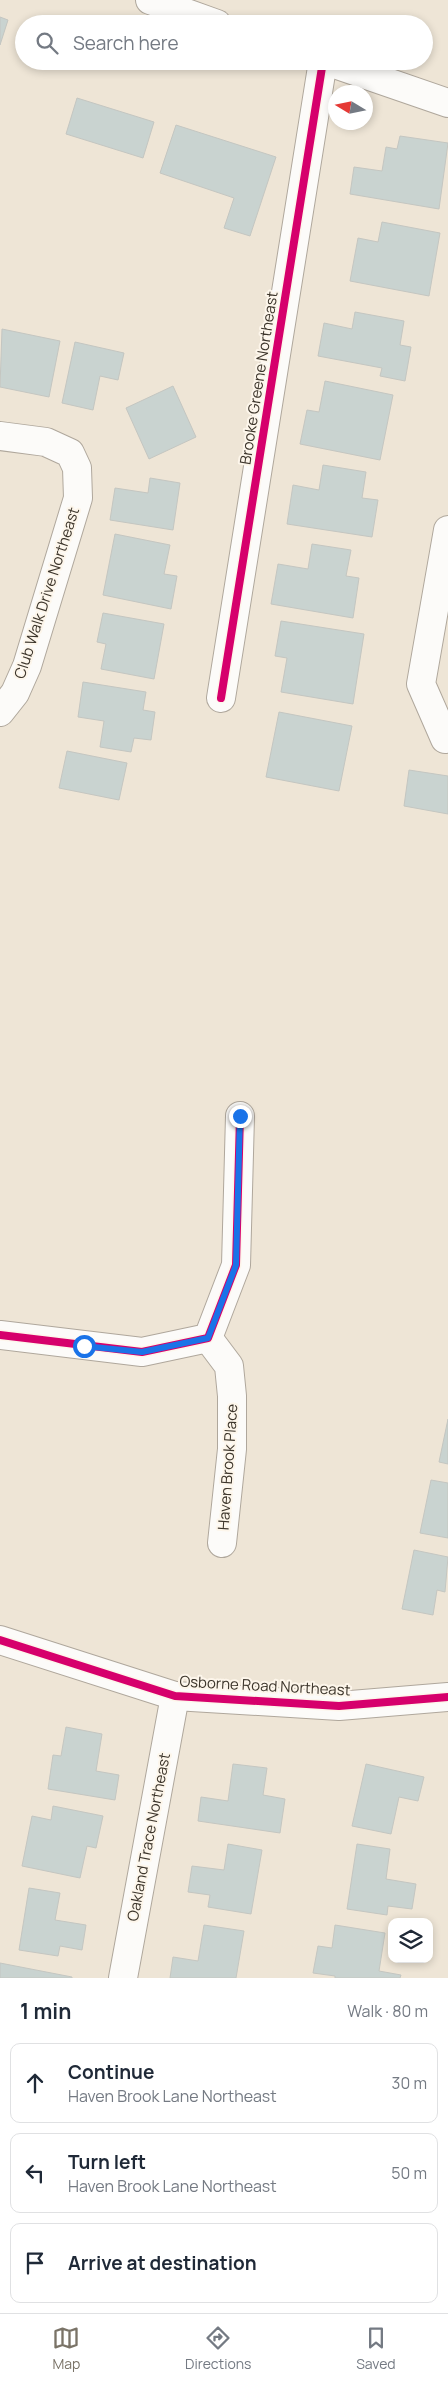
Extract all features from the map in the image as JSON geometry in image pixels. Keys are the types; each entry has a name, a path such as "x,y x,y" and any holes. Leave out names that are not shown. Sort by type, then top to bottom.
{"street":[{"path":"150,0 191,15"},
{"name":"Brooke Greene Northeast","path":"221,698 324,70"},
{"path":"351,70 448,103"},
{"name":"Club Walk Drive Northeast","path":"0,436 46,442 70,453 77,468 78,498 27,666 15,693 0,712"},
{"path":"445,739 422,684 448,530"},
{"path":"0,1335 142,1352 208,1338 236,1265 240,1116"},
{"name":"Haven Brook Place","path":"208,1338 229,1366 232,1396 232,1449 222,1543"},
{"name":"Osborne Road Northeast","path":"0,1640 175,1696 339,1706 448,1697"},
{"name":"Oakland Trace Northeast","path":"122,1978 175,1696"}],"building":[{"path":"0,17 8,20 0,45"},
{"path":"77,98 154,122 143,158 66,134"},
{"path":"176,125 276,157 250,236 224,228 234,198 160,173"},
{"path":"400,136 448,143 439,209 350,194 354,167 382,171 386,147 397,149"},
{"path":"382,222 440,233 429,296 350,281 358,238 378,242"},
{"path":"355,312 404,321 400,345 411,347 405,381 380,376 382,368 318,356 324,323 352,329"},
{"path":"2,329 60,341 49,397 0,387"},
{"path":"75,342 124,353 118,380 100,376 93,410 62,403"},
{"path":"325,381 393,395 380,460 300,444 307,410 319,412"},
{"path":"173,386 196,437 149,459 126,408"},
{"path":"323,465 366,472 362,498 378,500 372,537 287,524 293,485 319,490"},
{"path":"150,478 180,483 173,530 110,520 115,488 148,493"},
{"path":"115,534 170,545 164,574 177,576 171,609 103,595"},
{"path":"312,544 351,550 346,576 359,578 353,618 271,604 278,564 308,569"},
{"path":"103,613 164,624 154,679 101,669 106,644 97,642"},
{"path":"281,621 364,634 353,704 281,692 287,658 275,656"},
{"path":"83,682 146,692 143,710 155,712 151,740 134,738 131,752 100,747 104,721 78,717"},
{"path":"279,712 352,726 339,791 266,777"},
{"path":"67,751 127,763 119,800 59,788"},
{"path":"409,770 448,776 448,814 404,806"},
{"path":"448,1419 448,1464 439,1462"},
{"path":"431,1480 448,1483 448,1538 420,1533"},
{"path":"414,1550 448,1557 445,1592 437,1590 433,1615 402,1609"},
{"path":"66,1727 102,1734 96,1771 119,1775 115,1800 48,1789 53,1755 61,1756"},
{"path":"233,1764 267,1768 263,1795 285,1799 280,1833 198,1821 201,1797 228,1801"},
{"path":"366,1764 424,1777 418,1801 399,1797 391,1834 352,1826"},
{"path":"53,1806 103,1816 96,1848 87,1846 80,1878 22,1866 32,1816 51,1820"},
{"path":"228,1844 262,1850 251,1914 208,1907 210,1895 188,1892 192,1866 224,1870"},
{"path":"357,1844 390,1849 386,1879 416,1884 412,1909 388,1906 387,1915 347,1909"},
{"path":"29,1888 60,1893 55,1920 86,1925 82,1950 60,1946 58,1956 19,1950"},
{"path":"204,1925 244,1931 236,1978 170,1978 173,1957 198,1961"},
{"path":"335,1925 385,1933 379,1971 401,1975 400,1978 335,1978 335,1976 313,1973 318,1946 332,1948"},
{"path":"0,1963 72,1977 72,1978 0,1978"}],"cycle path":[{"path":"221,698 322,70"},
{"path":"0,1335 142,1352 208,1338 236,1265 240,1116"},
{"path":"0,1640 175,1696 339,1706 448,1697"}],"route":[{"path":"84,1346 142,1352 208,1338 236,1265 240,1116"}]}
